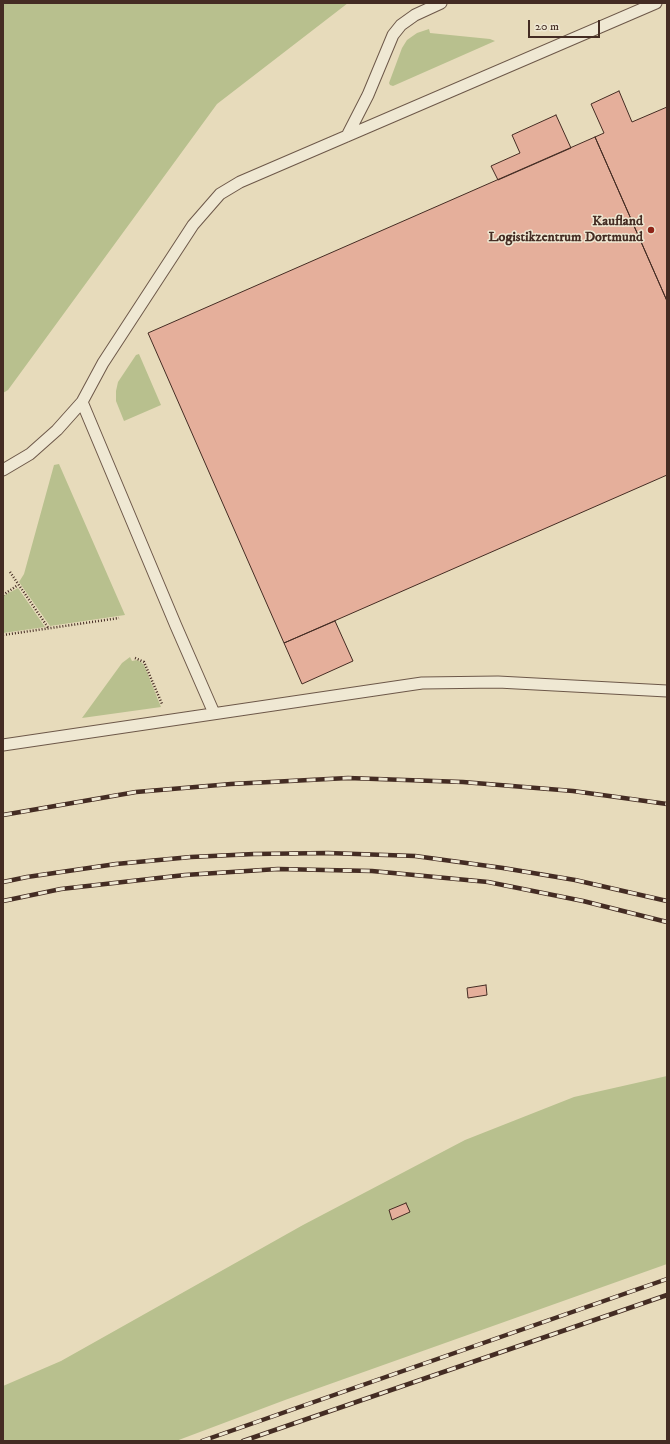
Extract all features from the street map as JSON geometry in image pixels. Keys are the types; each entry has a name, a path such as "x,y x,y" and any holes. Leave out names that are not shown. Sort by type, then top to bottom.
{"lane":[{"path":"347,136 368,95 393,35 401,25 416,15 441,3"},
{"path":"3,470 30,454 57,430 82,402 103,364 193,225 220,194 240,182 656,3"},
{"path":"82,402 214,713"},
{"path":"3,745 422,683 498,682 667,691"}],"path":[{"path":"10,572 49,629"},
{"path":"3,595 18,585"},
{"path":"3,635 119,618"},
{"path":"135,658 144,662 162,704"}],"green space":[{"path":"3,3 348,3 217,104 8,390 3,393"},
{"path":"429,29 430,33 490,39 495,41 393,86 390,85 389,83 402,48 407,40 417,33"},
{"path":"139,354 161,405 124,421 116,401 118,382 136,355"},
{"path":"59,464 125,615 50,626 19,582 24,574 54,465"},
{"path":"18,588 45,627 3,633 3,596"},
{"path":"130,657 132,661 137,660 144,665 161,707 82,718 122,663"},
{"path":"667,1076 667,1264 285,1400 176,1441 3,1441 3,1386 61,1361 303,1225 465,1140 574,1097"}],"building":[{"name":"Kaufland Logistikzentrum Dortmund","path":"619,91 632,122 667,107 667,301 595,137 604,133 591,104"},
{"path":"556,115 571,148 498,180 491,166 520,153 512,135"},
{"path":"595,137 667,301 667,475 284,643 148,333"},
{"path":"335,621 353,661 302,684 284,643"},
{"path":"486,985 487,995 468,998 467,988"},
{"path":"406,1203 410,1212 392,1220 389,1210"}],"railway":[{"path":"3,815 136,792 231,784 348,778 463,782 573,791 667,804"},
{"path":"3,882 116,864 191,857 328,853 415,856 503,868 575,880 667,901"},
{"path":"3,901 61,889 185,875 278,869 372,871 488,882 583,901 667,922"},
{"path":"202,1441 667,1279"},
{"path":"243,1441 667,1295"}],"place":[{"name":"Kaufland Logistikzentrum Dortmund","path":"651,230"}]}
